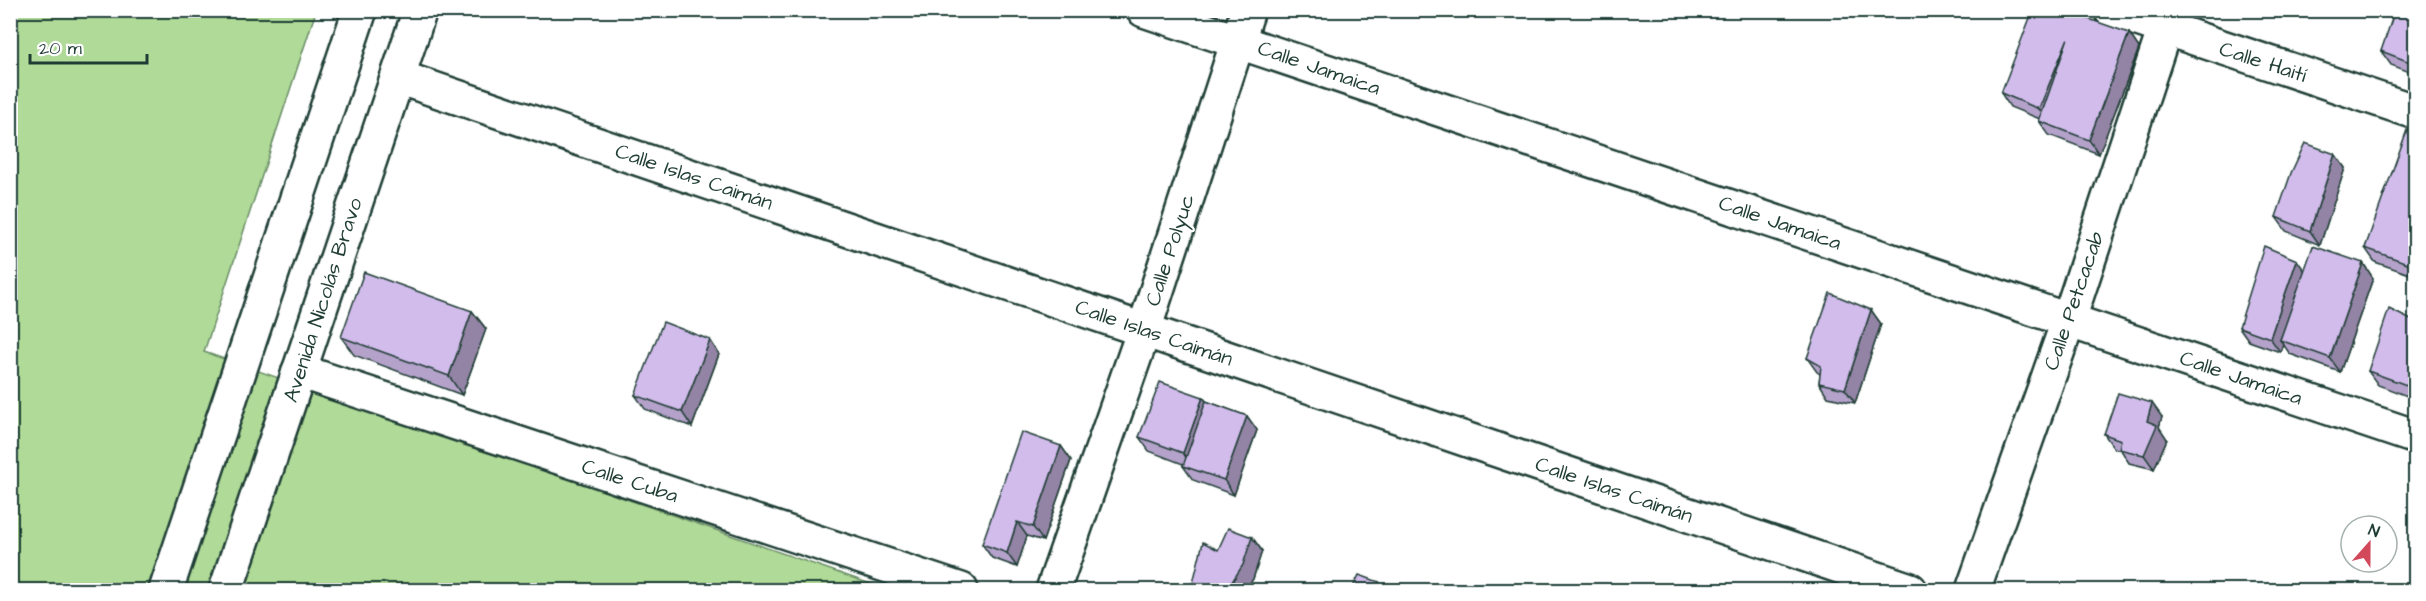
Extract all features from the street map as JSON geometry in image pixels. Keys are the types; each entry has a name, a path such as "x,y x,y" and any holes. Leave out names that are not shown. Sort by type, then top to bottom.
{"street":[{"path":"166,591 360,10"},
{"name":"Avenida Nicolás Bravo","path":"226,591 420,10"},
{"name":"Calle Jamaica","path":"1144,10 1243,26 2069,320 2415,437"},
{"name":"Calle Haití","path":"2111,10 2168,20 2415,112"},
{"name":"Calle Petcacab","path":"1974,591 2069,320 2168,20"},
{"name":"Calle Polyuc","path":"1053,591 1144,330 1243,26"},
{"name":"Calle Islas Caimán","path":"398,77 1910,591"},
{"name":"Calle Cuba","path":"300,370 961,591"}],"green space":[{"path":"10,11 316,11 204,352 888,590 11,590"}],"building":[{"path":"2033,10 2063,10 2129,33 2089,140 2039,121 2068,38 2039,109 2001,93"},
{"path":"2395,10 2415,10 2415,64 2381,51"},
{"path":"2407,130 2415,133 2415,256 2413,265 2365,248"},
{"path":"2305,143 2335,154 2310,231 2276,217 2291,173"},
{"path":"2264,246 2297,260 2270,338 2239,327"},
{"path":"2313,246 2363,263 2330,358 2280,340"},
{"path":"364,272 472,311 449,376 341,337"},
{"path":"1830,293 1871,310 1845,389 1819,383 1821,366 1807,358"},
{"path":"2389,309 2415,322 2415,374 2412,387 2368,371"},
{"path":"663,322 710,340 682,412 635,395"},
{"path":"1160,382 1203,397 1183,453 1139,437"},
{"path":"2118,393 2152,403 2147,421 2157,425 2144,455 2119,449 2121,440 2104,434"},
{"path":"1206,401 1247,416 1224,480 1183,466"},
{"path":"1021,432 1061,446 1033,527 1017,522 1007,553 982,544"},
{"path":"1228,528 1252,537 1243,565 1226,591 1208,591 1193,583 1203,542 1218,550"},
{"path":"1359,575 1379,582 1376,591 1351,591"}]}
